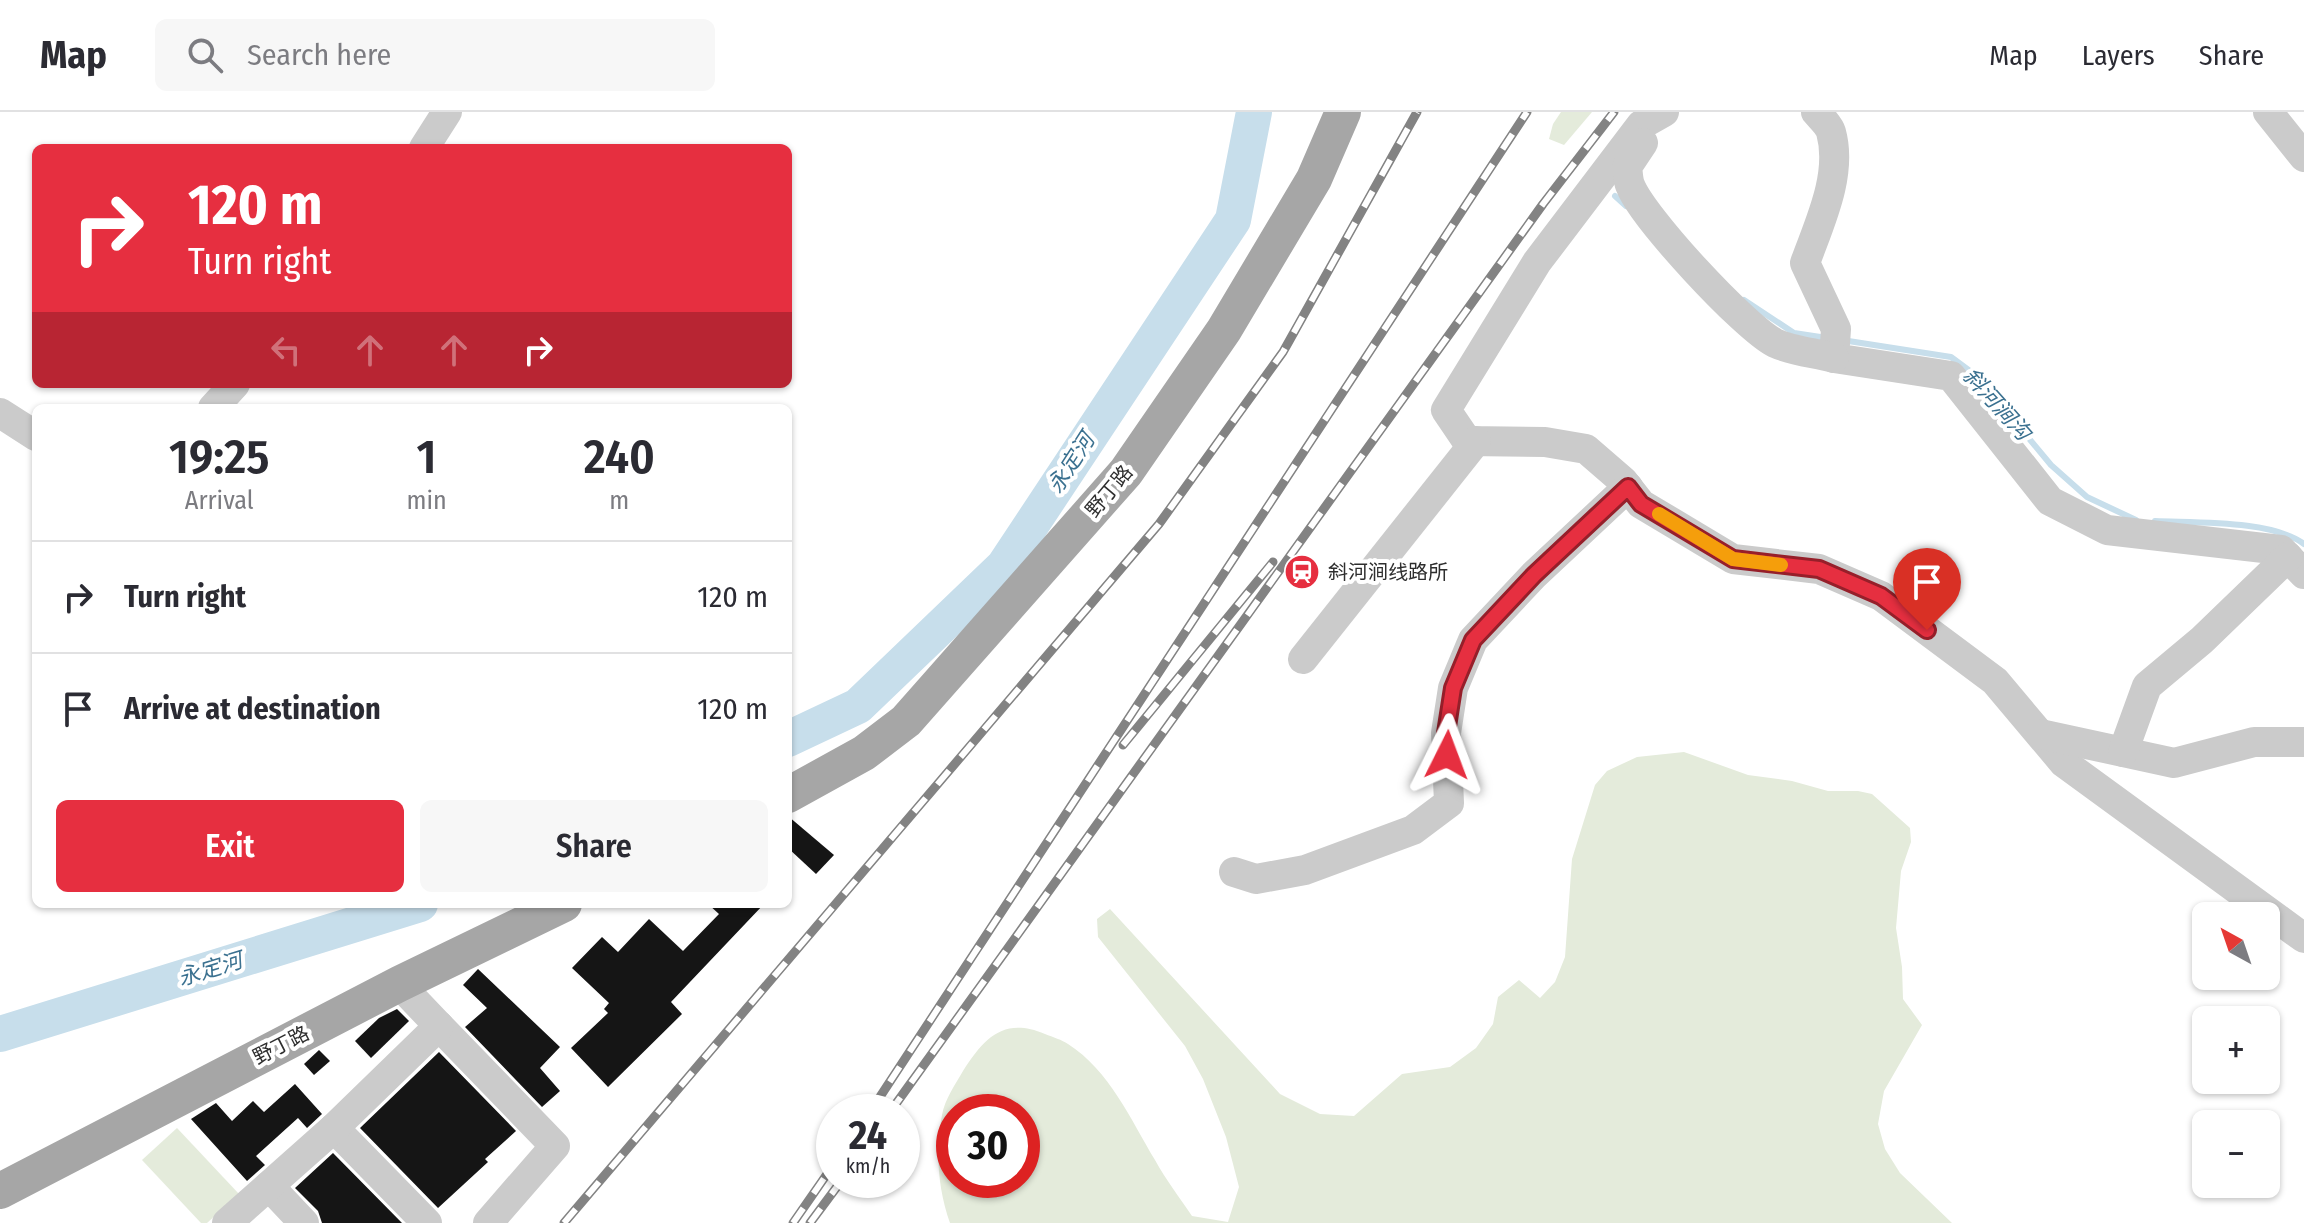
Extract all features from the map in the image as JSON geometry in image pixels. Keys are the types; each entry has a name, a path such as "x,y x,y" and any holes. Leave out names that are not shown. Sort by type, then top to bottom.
{"main road":[{"name":"野丁路","path":"792,793 864,753 906,721 1126,472 1232,316 1314,179 1343,112"},
{"name":"野丁路","path":"0,1191 399,984 556,908"}],"street":[{"path":"427,144 447,112"},
{"path":"1664,112 1627,167 1630,185 1645,211 1750,325 1776,343 1835,345 1951,376 2050,501 2107,530 2281,550 2296,566 2147,686 2123,752"},
{"path":"1664,112 1641,125 1537,262 1446,410 1467,441 1545,442 1586,449 1628,487 1641,504 1733,559 1819,569 1881,596 1995,681 2064,763 2303,938"},
{"path":"1816,112 1831,130 1834,166 1823,213 1805,263 1835,345"},
{"path":"2268,112 2304,157"},
{"path":"217,404 231,388"},
{"path":"0,413 32,433"},
{"path":"1303,659 1476,441"},
{"path":"1234,872 1256,879 1305,870 1413,830 1449,803 1446,733 1453,688 1473,640 1534,575 1628,487"},
{"path":"2040,734 2174,763 2254,742 2304,742"},
{"path":"399,984 555,1146 488,1223"},
{"path":"227,1223 334,1128 439,1026"},
{"path":"334,1128 427,1223"},
{"path":"269,1186 304,1223"}],"green space":[{"path":"1561,112 1592,112 1564,145 1549,139 1553,124"},
{"path":"1684,752 1748,775 1792,781 1828,791 1872,794 1910,828 1911,842 1901,871 1896,928 1903,999 1922,1025 1884,1091 1878,1124 1885,1149 1900,1173 1952,1223 950,1223 943,1198 1040,1198 1040,1094 950,1094 979,1048 997,1033 1018,1028 1031,1029 1068,1044 1096,1067 1192,1216 1228,1222 1239,1187 1226,1137 1203,1079 1185,1046 1098,937 1097,919 1110,909 1280,1094 1320,1114 1354,1116 1402,1074 1450,1067 1476,1048 1493,1024 1498,997 1519,980 1540,998 1555,982 1565,957 1572,859 1595,785 1607,771 1637,757"},
{"path":"177,1128 239,1194 207,1223 201,1223 142,1160"}],"building":[{"path":"792,819 834,855 816,874 792,852"},
{"path":"712,908 760,908 671,1002 682,1014 608,1087 571,1048 608,1013 604,1009 609,1003 572,968 602,937 618,952 649,919 683,951 719,914"},
{"path":"478,969 560,1047 540,1068 560,1091 542,1107 465,1027 487,1008 463,985"},
{"path":"397,1009 409,1021 371,1058 355,1041 379,1018"},
{"path":"319,1050 330,1061 314,1075 304,1064"},
{"path":"439,1052 516,1131 438,1208 360,1128"},
{"path":"295,1084 322,1114 307,1128 298,1118 256,1156 265,1165 247,1181 191,1119 216,1103 232,1121 253,1101 264,1112"},
{"path":"333,1153 402,1223 322,1223 318,1211 295,1188"}],"waterway":[{"name":"永定河","path":"792,737 858,706 1004,566 1233,220 1254,112"},
{"name":"斜河涧沟","path":"1615,196 1626,206"},
{"name":"斜河涧沟","path":"1744,300 1794,333 1827,338"},
{"name":"斜河涧沟","path":"1842,340 1951,357 1978,377 2051,465 2087,497 2136,520"},
{"name":"斜河涧沟","path":"2155,521 2254,527 2290,536 2304,544"},
{"name":"永定河","path":"0,1034 407,908"}],"railway":[{"path":"564,1223 1159,524 1283,352 1417,112"},
{"path":"882,1094 1527,112"},
{"path":"903,1094 1543,204 1614,112"},
{"path":"1123,745 1273,562"},
{"path":"793,1223 816,1190"},
{"path":"810,1223 829,1198"}],"slow traffic":[{"path":"1659,514 1733,559 1781,565"}],"place":[{"name":"斜河涧线路所","path":"1302,572"}],"route":[{"path":"1447,755 1446,733 1453,688 1473,640 1534,575 1628,487 1641,504 1733,559 1819,569 1881,596 1927,630"}]}
